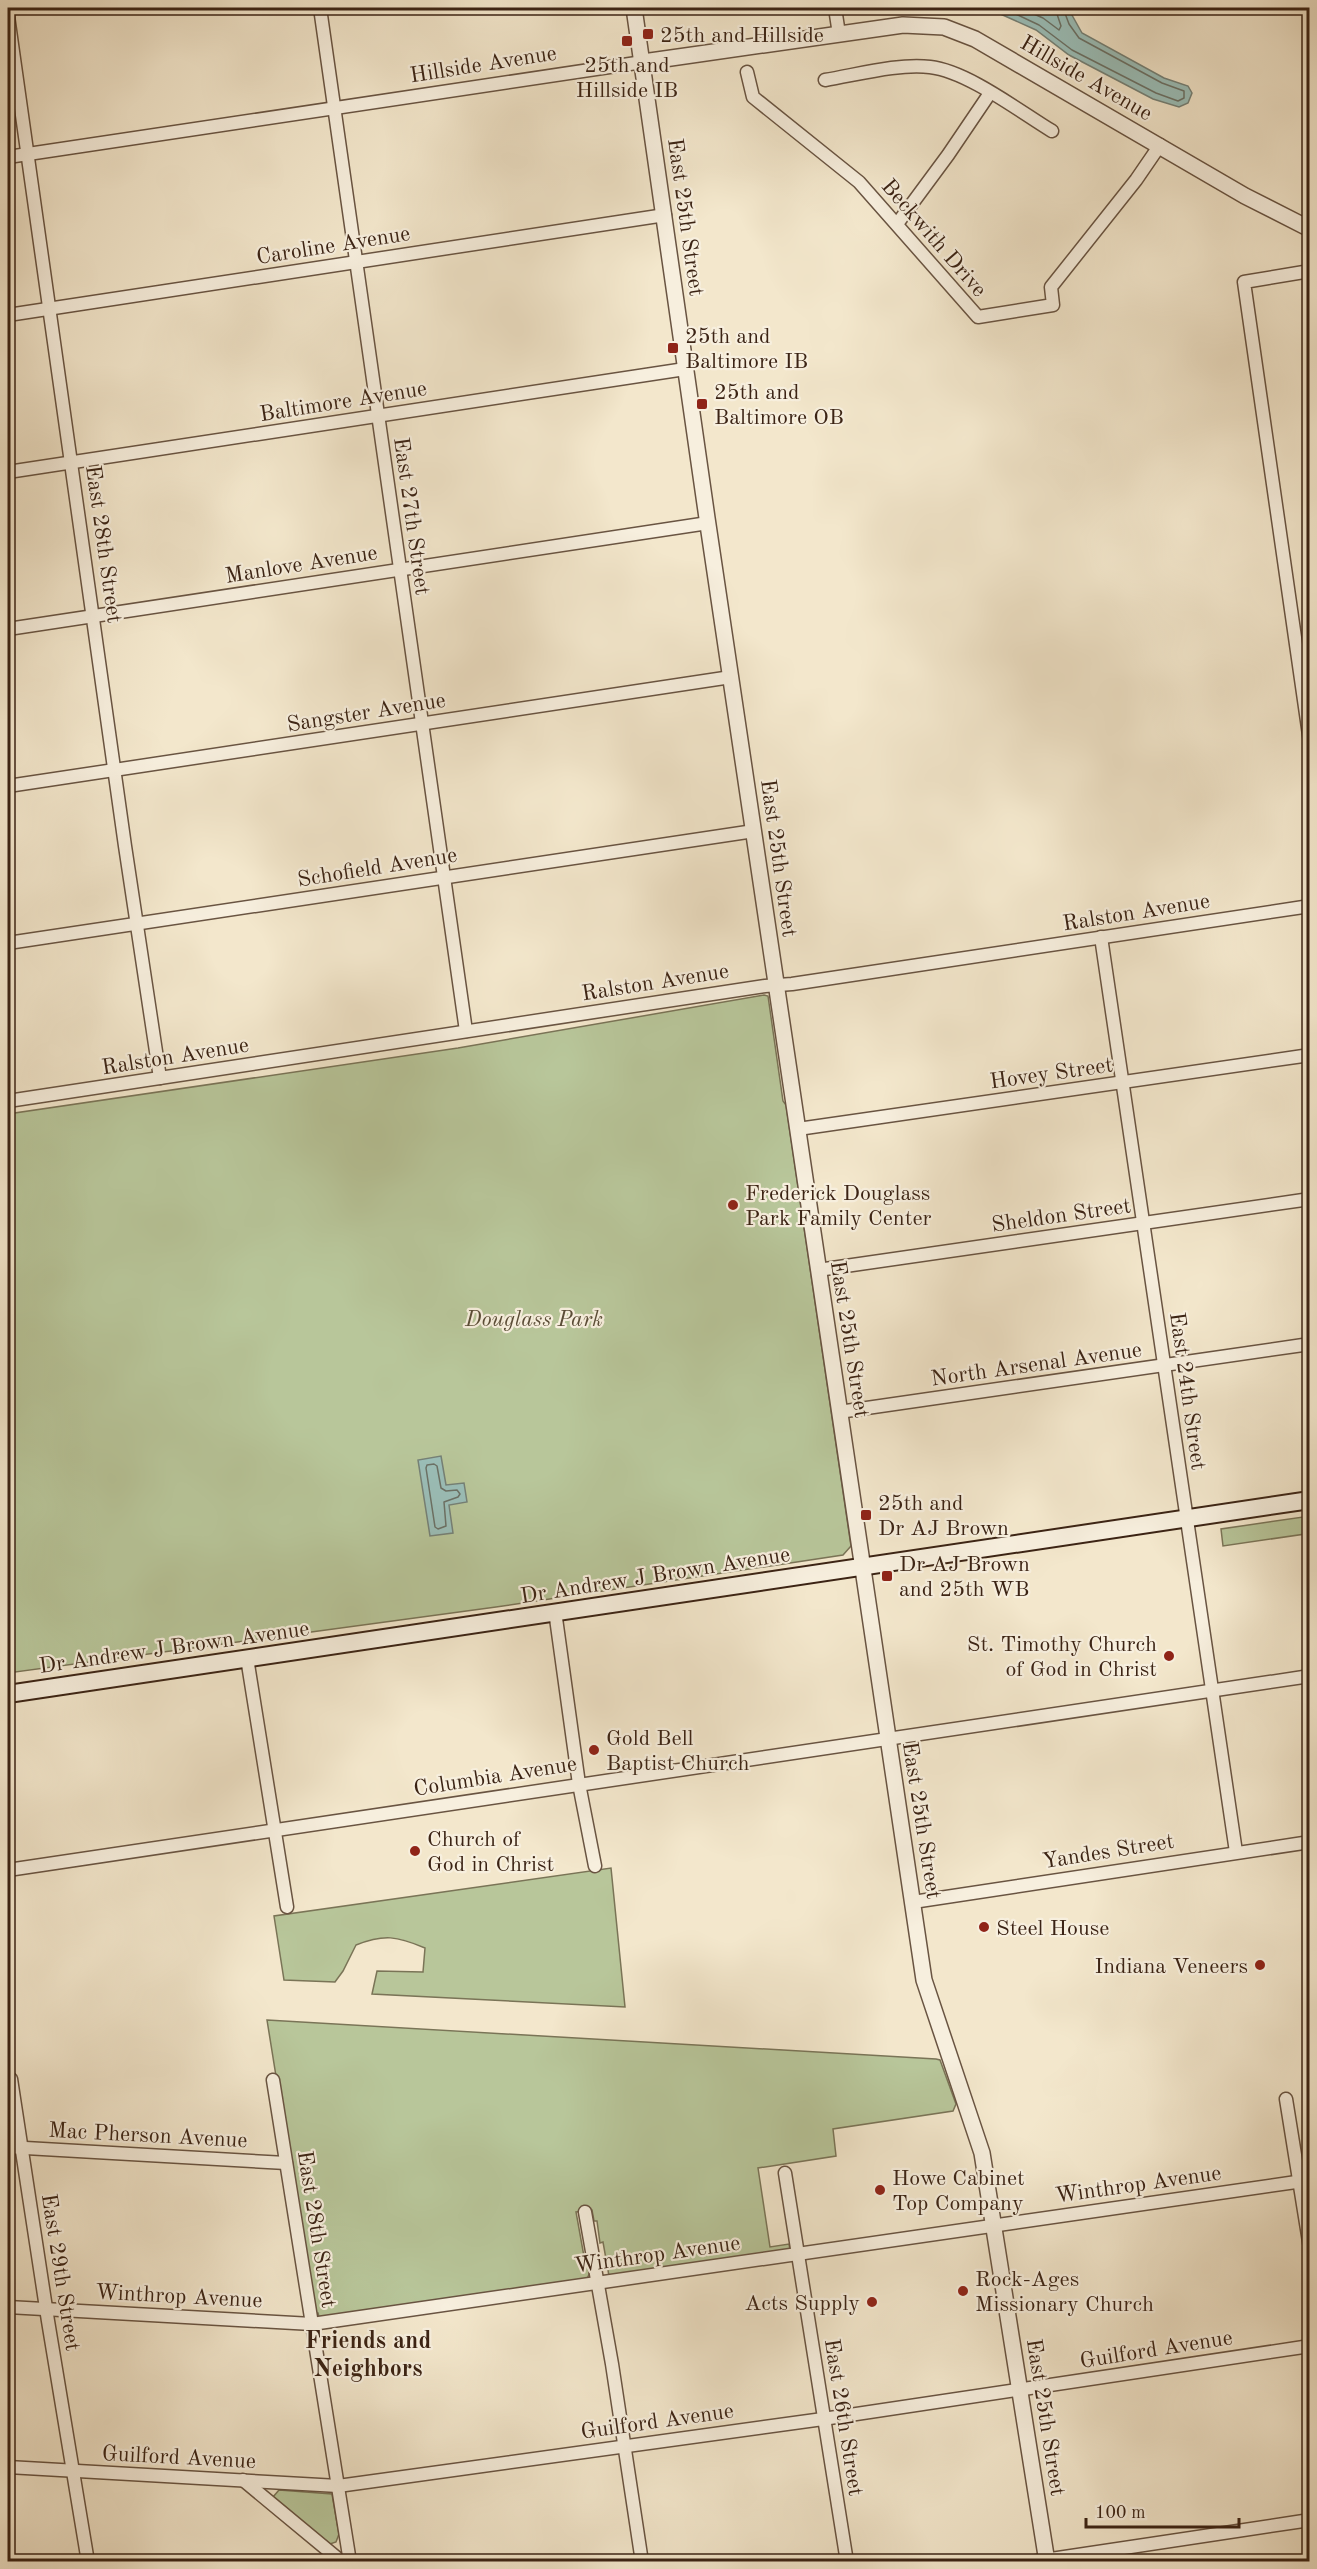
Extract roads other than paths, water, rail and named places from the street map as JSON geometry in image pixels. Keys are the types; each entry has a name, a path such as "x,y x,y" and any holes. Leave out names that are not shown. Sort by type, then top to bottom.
{"main road":[{"name":"Dr Andrew J Brown Avenue","path":"8,1694 1310,1500"}],"street":[{"name":"East 27th Street","path":"320,8 466,1031"},
{"name":"East 25th Street","path":"634,8 685,369 924,1980 981,2144 1047,2560"},
{"path":"835,8 839,34"},
{"name":"East 28th Street","path":"8,16 136,924 160,1078"},
{"name":"Hillside Avenue","path":"8,157 914,24 932,25 958,31 975,39 1252,199 1310,229"},
{"path":"825,80 928,66 951,72 1052,131"},
{"name":"Beckwith Drive","path":"747,72 753,97 859,182 978,317 1053,305 1051,286 1136,180 1160,145"},
{"path":"897,224 990,93"},
{"name":"Caroline Avenue","path":"8,315 665,215"},
{"path":"1310,272 1244,282 1310,742"},
{"name":"Baltimore Avenue","path":"8,472 685,369"},
{"name":"Manlove Avenue","path":"8,629 708,524"},
{"name":"Sangster Avenue","path":"8,786 731,677"},
{"name":"Schofield Avenue","path":"8,943 754,831"},
{"name":"Ralston Avenue","path":"8,1101 1310,906"},
{"name":"East 24th Street","path":"1101,937 1236,1852"},
{"name":"Hovey Street","path":"798,1129 1310,1055"},
{"name":"Sheldon Street","path":"818,1270 1310,1199"},
{"name":"North Arsenal Avenue","path":"839,1412 1310,1344"},
{"path":"555,1611 579,1784 595,1866"},
{"path":"248,1658 287,1907"},
{"name":"Columbia Avenue","path":"8,1870 1310,1676"},
{"name":"Yandes Street","path":"913,1902 1310,1842"},
{"name":"East 29th Street","path":"11,2079 88,2562"},
{"name":"East 28th Street","path":"273,2080 350,2562"},
{"path":"1286,2099 1304,2180 1310,2248"},
{"name":"Mac Pherson Avenue","path":"8,2147 286,2163"},
{"name":"East 26th Street","path":"785,2173 847,2562"},
{"name":"Winthrop Avenue","path":"8,2307 312,2324 1304,2180"},
{"path":"585,2212 642,2562"},
{"name":"Guilford Avenue","path":"8,2467 338,2486 823,2419 1310,2346"},
{"path":"243,2480 342,2562"},
{"path":"1031,2562 1310,2520"}],"water":[{"path":"987,8 1068,8 1082,33 1164,78 1188,86 1192,93 1188,103 1179,107 1153,99 1069,55 1036,30"},
{"path":"441,1456 446,1485 464,1483 467,1502 449,1505 453,1533 430,1536 418,1460"}],"place":[{"name":"25th and Hillside","path":"648,34"},
{"name":"25th and Hillside IB","path":"627,41"},
{"name":"25th and Baltimore IB","path":"673,348"},
{"name":"25th and Baltimore OB","path":"702,404"},
{"name":"Frederick Douglass Park Family Center","path":"733,1205"},
{"name":"25th and Dr AJ Brown","path":"866,1515"},
{"name":"Dr AJ Brown and 25th WB","path":"887,1576"},
{"name":"St. Timothy Church of God in Christ","path":"1169,1656"},
{"name":"Gold Bell Baptist Church","path":"594,1750"},
{"name":"Church of God in Christ","path":"415,1851"},
{"name":"Steel House","path":"984,1927"},
{"name":"Indiana Veneers","path":"1260,1965"},
{"name":"Howe Cabinet Top Company","path":"880,2190"},
{"name":"Rock-Ages Missionary Church","path":"963,2291"},
{"name":"Acts Supply","path":"872,2302"}],"district":[{"name":"Friends and Neighbors","path":"368,2354"}],"park label":[{"name":"Douglass Park","path":"534,1318"}]}
